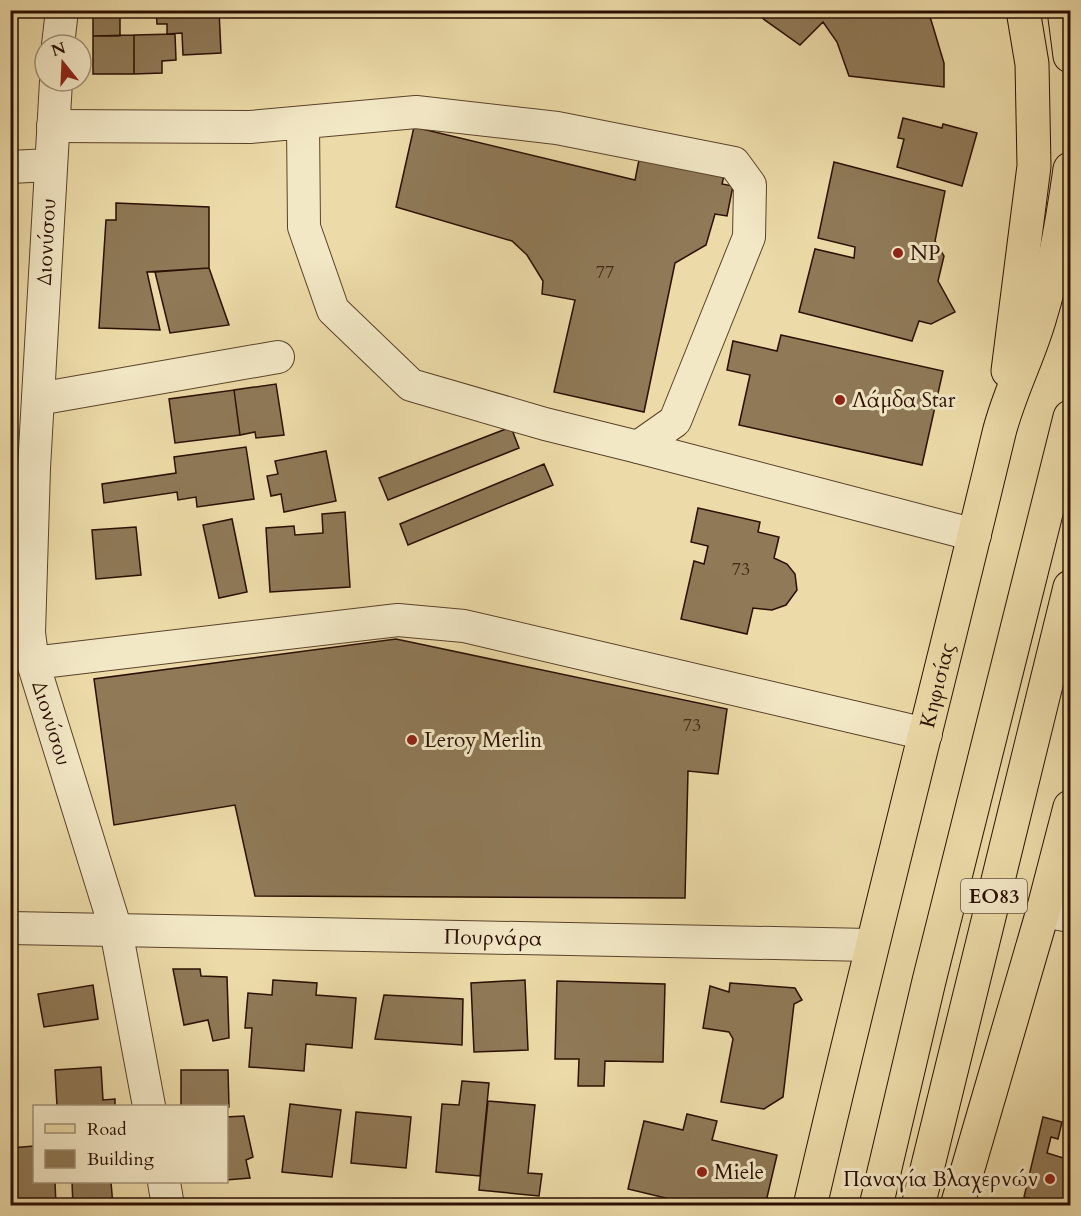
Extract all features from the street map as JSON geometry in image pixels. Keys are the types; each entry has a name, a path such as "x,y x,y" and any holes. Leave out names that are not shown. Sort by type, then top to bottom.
{"main road":[{"path":"1004,415 1014,312 1029,219 1034,166 1032,64 1023,10"},
{"path":"1064,10 1071,56"},
{"name":"Κηφισίας","path":"810,1206 870,945 926,734 1004,415 1040,318 1063,218 1071,169"},
{"name":"ΕΟ83","path":"876,1206 929,981 1071,417"},
{"name":"ΕΟ83","path":"918,1206 1071,587"},
{"path":"957,1206 987,1101 1057,913 1071,807"},
{"path":"858,1206 929,981"},
{"path":"980,1206 987,1101"}],"street":[{"path":"59,33 62,10"},
{"name":"Διονύσου","path":"55,93 38,399 20,632 33,663 116,930 149,1105"},
{"path":"53,126 250,127 416,112 557,128 735,163 750,185 750,237 675,421 638,447"},
{"path":"303,123 304,227 333,310 411,385 545,424 975,535"},
{"path":"10,167 50,165"},
{"path":"38,399 278,357"},
{"path":"33,663 398,620 431,622 464,626 926,734"},
{"name":"Πουρνάρα","path":"10,928 870,945"},
{"path":"164,1183 168,1206"}],"building":[{"path":"93,10 120,10 120,36 93,36"},
{"path":"156,10 219,10 221,53 183,55 182,33 167,34 167,24 157,24"},
{"path":"756,10 928,10 944,63 944,87 849,76 837,42 823,22 800,45 755,13"},
{"path":"175,34 176,60 162,61 162,73 134,74 134,35"},
{"path":"134,35 134,74 93,74 93,36"},
{"path":"903,118 942,128 943,124 977,133 962,186 897,167 904,139 898,138"},
{"path":"414,127 635,180 640,155 724,176 722,184 733,186 727,216 715,214 706,245 675,263 644,412 554,392 575,300 542,294 543,281 527,255 512,241 396,207"},
{"name":"NP","path":"834,162 945,191 935,241 944,256 938,281 955,312 931,324 919,321 912,341 799,312 815,249 854,258 855,247 818,238"},
{"path":"116,203 209,207 209,268 147,272 160,330 99,328 106,220 116,220"},
{"path":"209,268 229,325 170,333 155,272"},
{"name":"Λάμδα Star","path":"781,335 943,371 922,465 739,425 750,375 727,370 733,341 777,351"},
{"path":"276,384 284,435 256,438 255,432 240,435 234,390"},
{"path":"234,390 240,435 175,443 169,399"},
{"path":"511,427 519,448 388,500 379,478"},
{"path":"246,447 254,499 197,507 196,497 178,500 177,492 104,503 102,484 176,473 174,457"},
{"path":"326,451 336,501 284,512 281,494 271,496 267,476 278,474 275,461"},
{"path":"544,464 553,485 408,545 400,524"},
{"path":"698,508 760,522 758,532 779,537 774,558 787,564 795,574 797,590 786,605 772,610 753,608 747,634 681,619 694,561 704,564 708,546 691,542"},
{"path":"345,512 350,587 270,592 266,528 294,526 295,535 323,533 322,514"},
{"path":"232,519 247,592 219,598 203,525"},
{"path":"136,527 141,575 96,579 92,530"},
{"name":"Leroy Merlin","path":"396,639 727,709 718,774 688,771 685,898 255,896 235,805 114,825 94,679"},
{"path":"173,969 200,969 201,976 227,977 229,1038 213,1041 208,1020 184,1025"},
{"path":"273,980 317,983 316,995 356,998 352,1048 306,1044 304,1071 249,1067 252,1028 245,1028 248,993 272,995"},
{"path":"525,980 528,1050 474,1052 471,983"},
{"path":"557,981 665,984 663,1062 605,1061 604,1086 578,1086 579,1059 555,1059"},
{"path":"730,983 795,988 802,1000 794,1004 783,1097 764,1109 721,1102 733,1039 729,1032 703,1028 710,986 729,992"},
{"path":"93,985 98,1019 44,1027 38,994"},
{"path":"384,995 463,999 462,1045 375,1039"},
{"path":"101,1067 103,1100 115,1099 115,1105 57,1105 55,1070"},
{"path":"181,1070 228,1070 229,1107 228,1105 181,1105"},
{"path":"462,1081 489,1083 480,1176 436,1172 442,1104 459,1105"},
{"path":"488,1101 535,1105 528,1173 542,1174 539,1196 479,1190"},
{"path":"290,1104 341,1110 332,1177 282,1172"},
{"path":"356,1112 411,1117 406,1168 351,1163"},
{"name":"Miele","path":"687,1114 717,1121 712,1140 777,1155 765,1206 699,1206 628,1189 644,1121 683,1130"},
{"path":"244,1116 253,1157 246,1160 250,1178 228,1180 228,1117"},
{"name":"Παναγία Βλαχερνών","path":"1043,1117 1062,1122 1058,1139 1051,1137 1047,1153 1070,1160 1070,1206 1033,1206 1035,1200 1024,1197"},
{"path":"33,1146 33,1183 55,1183 56,1206 10,1206 10,1148"},
{"path":"72,1183 111,1183 113,1206 73,1206"}],"place":[{"name":"NP","path":"898,253"},
{"name":"Λάμδα Star","path":"840,400"},
{"name":"Leroy Merlin","path":"412,740"},
{"name":"Miele","path":"702,1172"},
{"name":"Παναγία Βλαχερνών","path":"1050,1179"}]}
